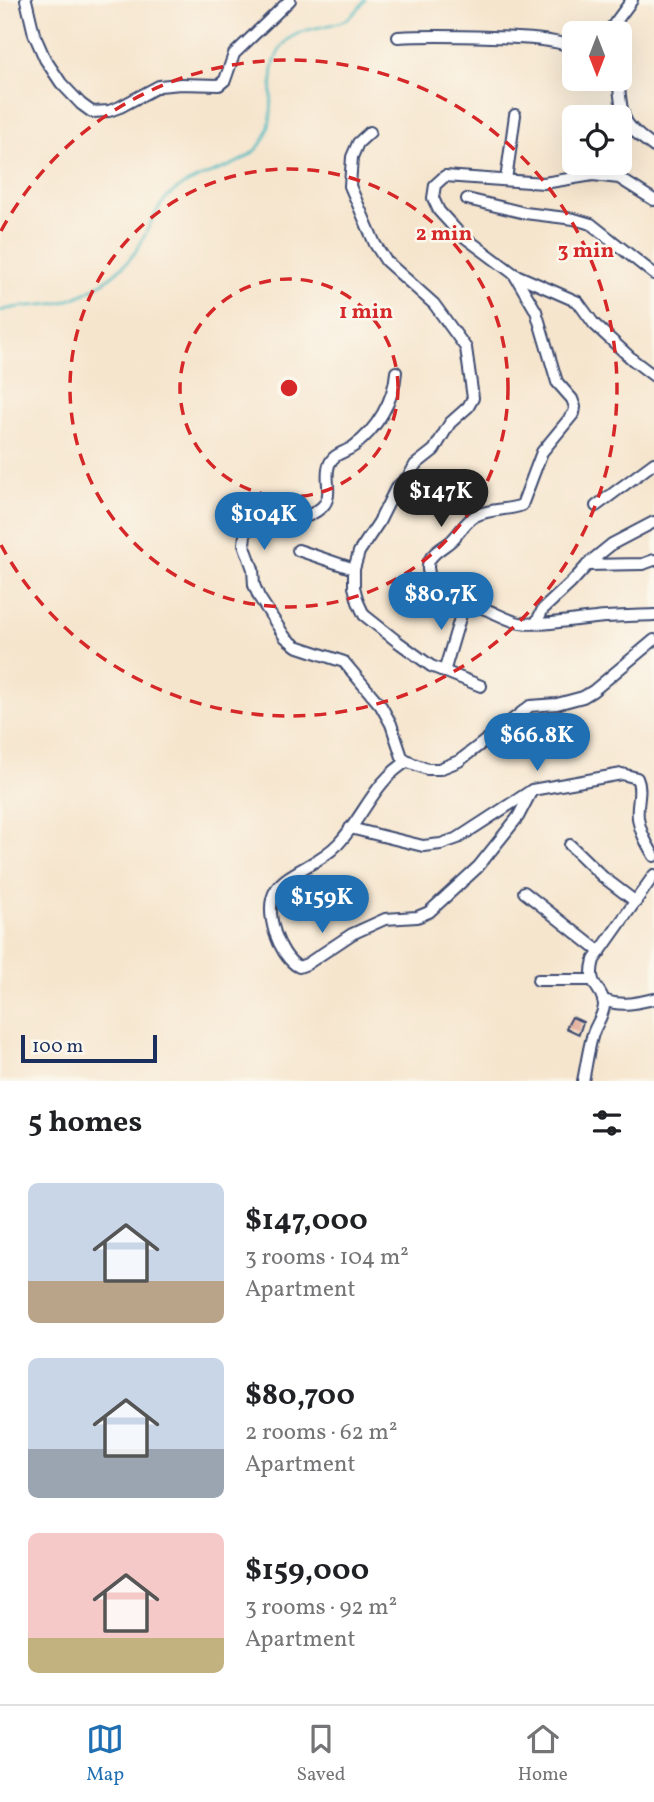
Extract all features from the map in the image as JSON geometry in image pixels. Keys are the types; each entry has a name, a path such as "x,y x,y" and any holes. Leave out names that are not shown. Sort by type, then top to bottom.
{"street":[{"path":"26,0 34,34 45,59 61,83 92,112 120,107 159,86 219,85 225,80 234,54 290,0"},
{"path":"616,21 632,0"},
{"path":"398,37 437,34 525,38 562,43"},
{"path":"619,91 626,124 654,147"},
{"path":"506,180 515,115"},
{"path":"370,132 358,143 352,157 350,186 375,244 387,261 434,304 466,348 473,398 468,407 450,423 434,450 415,465 409,476 396,488 379,522 359,552 354,569 354,587 364,615 431,666 481,687"},
{"path":"654,200 619,178 593,176 544,183 445,176 435,184 433,198 439,211 459,233 514,274 578,302 594,324 654,376"},
{"path":"467,199 591,224 654,274"},
{"path":"514,274 536,311 557,382 572,399 574,413 542,452 522,505 477,515 464,524 452,540 429,561 431,578 438,586 465,601 518,623 653,613"},
{"path":"396,372 391,401 371,429 353,447 337,454 328,466 328,496 324,505 310,515 291,521 249,528 245,535 244,544 253,569 254,586 285,637 296,646 344,662 381,706 391,724 402,757 427,769 439,769 459,761 530,706 557,704 583,697 654,640"},
{"path":"596,506 654,463"},
{"path":"536,623 543,609 587,565 612,544 654,522"},
{"path":"298,550 354,569"},
{"path":"587,565 643,564 654,560"},
{"path":"444,672 465,601"},
{"path":"408,761 385,777 338,844 322,858 274,889 270,914 276,937 292,963 299,967 352,934 385,919 417,917 429,912 478,867 518,817 532,790"},
{"path":"350,828 423,846 441,844 458,838 532,790 622,774 637,778 640,785 638,817 643,837 654,856"},
{"path":"570,845 603,877 636,902"},
{"path":"583,1081 592,1038 604,1010 603,1000 592,980 594,960 654,875"},
{"path":"524,892 600,952"},
{"path":"538,980 592,980"},
{"path":"603,1000 615,1005 627,1005 654,999"}],"building":[{"path":"572,1017 583,1022 579,1034 566,1028"}],"waterway":[{"path":"0,311 63,302 83,294 113,275 136,251 157,210 169,196 186,184 245,158 263,141 271,117 274,66 284,44 298,34 347,19 365,0"}]}
